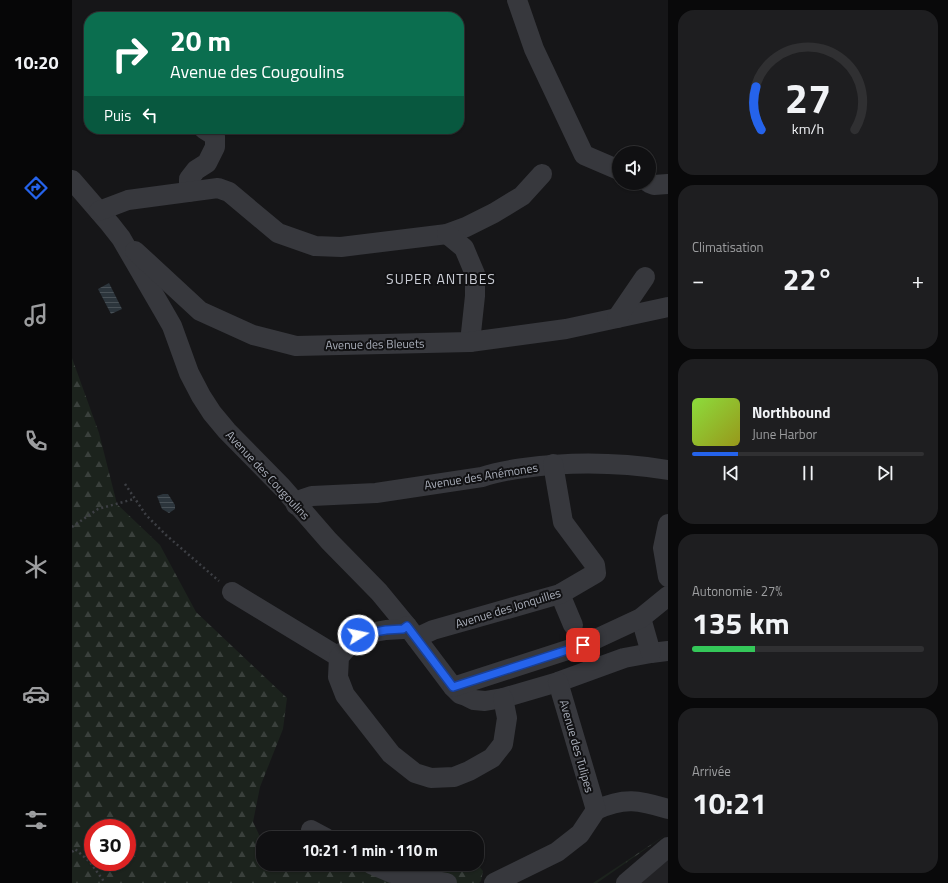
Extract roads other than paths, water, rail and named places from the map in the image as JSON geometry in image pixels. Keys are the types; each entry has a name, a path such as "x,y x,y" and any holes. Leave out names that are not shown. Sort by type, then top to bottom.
{"street":[{"path":"517,0 534,49 584,155 612,167"},
{"path":"189,192 189,179 196,170 207,163 215,147 215,136 212,134"},
{"path":"99,211 128,200 218,188 228,192 278,233 315,246 341,247 447,234 466,227 494,213 522,196 542,174"},
{"name":"Avenue des Bleuets","path":"72,180 149,273 200,311 253,335 296,346 470,342 566,329 668,307"},
{"path":"656,185 668,184"},
{"path":"447,234 464,248 475,274 475,296 470,342"},
{"name":"Avenue des Cougoulins","path":"149,273 172,326 189,373 212,413 227,431 282,487 329,541 379,592 460,694 474,700 503,698 558,682 581,648"},
{"path":"617,318 645,277"},
{"name":"Avenue des Anémones","path":"296,504 303,499 312,496 376,493 482,476 494,472 553,464 610,463 668,470"},
{"name":"Avenue des Jonquilles","path":"339,657 358,635 386,630 403,629 412,632 434,630 560,594 596,573 594,565 563,522 553,464"},
{"path":"668,524 663,548 668,577"},
{"path":"232,592 339,657 338,677 345,695 391,754 415,773 431,778 454,777 469,771 492,758 503,744 507,718 503,698"},
{"path":"560,594 581,648"},
{"name":"Avenue des Cougoulins","path":"453,687 581,648 641,618 668,596"},
{"path":"641,618 659,652"},
{"name":"Avenue des Cougoulins","path":"581,648 624,658 659,652"},
{"name":"Avenue des Tulipes","path":"558,682 596,810 610,804 630,800 650,803 668,809"},
{"path":"494,883 557,852 580,834 596,810"},
{"path":"626,883 668,847"},
{"path":"387,871 448,883"}],"district":[{"name":"SUPER ANTIBES","path":"441,278"}]}
